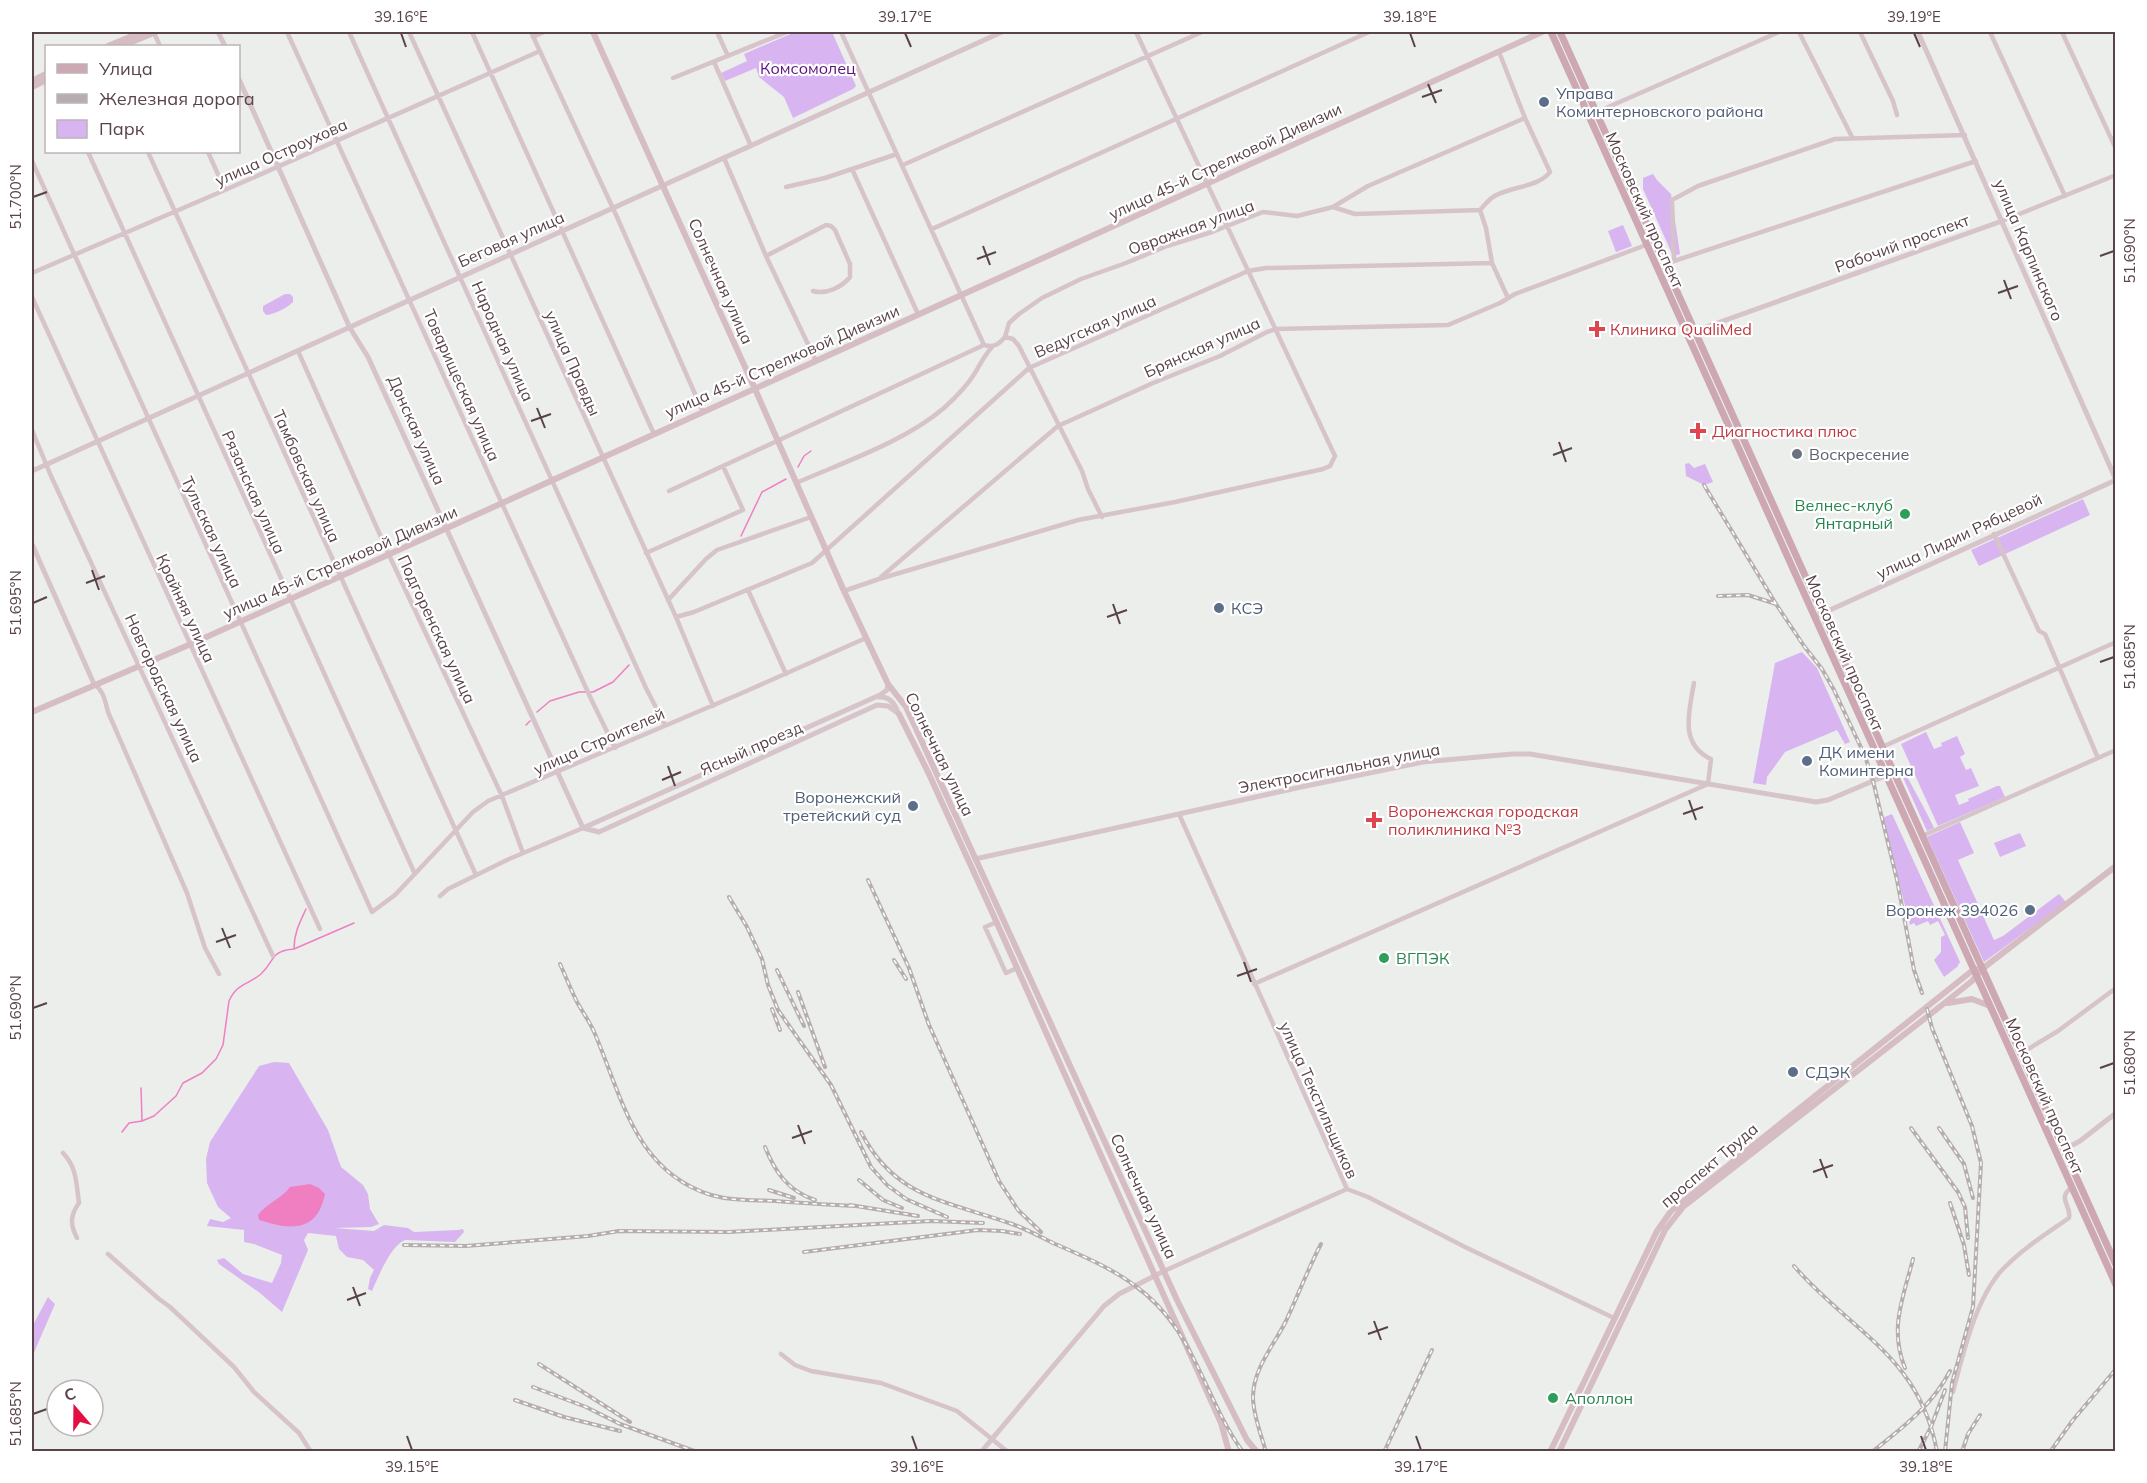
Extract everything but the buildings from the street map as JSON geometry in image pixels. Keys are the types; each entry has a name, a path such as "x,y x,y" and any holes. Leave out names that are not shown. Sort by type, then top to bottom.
{"main road":[{"path":"110,45 142,32"},
{"path":"124,45 155,32"},
{"name":"Солнечная улица","path":"593,32 755,388 844,591 888,684 906,707 1017,968 1221,1423 1229,1452"},
{"name":"улица 45-й Стрелковой Дивизии","path":"32,712 290,600 1542,32"},
{"name":"Московский проспект","path":"1551,32 1646,245 1882,747 2115,1265"},
{"name":"Московский проспект","path":"1560,32 1695,331 1819,615 1885,776 2115,1285"},
{"name":"Брянская улица","path":"1646,245 1655,241"},
{"name":"Солнечная улица","path":"899,714 972,861 1194,1333 1247,1440 1257,1452"},
{"path":"1974,973 2115,866"},
{"name":"проспект Труда","path":"1550,1452 1663,1222 1680,1202 1727,1170 1942,1005 1974,973"},
{"name":"проспект Труда","path":"1558,1452 1665,1230 1676,1215 1727,1170 1946,993 1974,973"},
{"path":"1942,1005 1954,1000 1972,999 1990,1006"},
{"path":"1614,1318 1621,1321"},
{"path":"1182,1338 1194,1333"}],"street":[{"name":"Товарищеская улица","path":"287,32 615,747"},
{"name":"Народная улица","path":"349,32 646,688 665,725"},
{"name":"улица Правды","path":"409,32 676,617 713,706"},
{"path":"472,32 654,434"},
{"path":"544,32 532,34 703,412"},
{"path":"717,32 728,56"},
{"path":"673,78 780,33 788,32"},
{"path":"842,32 984,345"},
{"name":"Беговая улица","path":"32,471 1002,32"},
{"path":"844,591 1078,520 1102,517 1323,469 1334,461 1335,456 1136,32"},
{"path":"903,165 1202,32"},
{"path":"932,229 1369,32"},
{"path":"1597,112 1779,32"},
{"path":"1799,32 1852,137"},
{"path":"1860,32 1893,101 1897,115"},
{"name":"улица Карпинского","path":"1918,32 2115,480"},
{"path":"1990,32 2065,196"},
{"path":"2062,32 2115,149"},
{"name":"улица Остроухова","path":"32,273 540,51"},
{"path":"1499,52 1525,118 1550,172 1548,176 1537,181 1493,197 1480,210 1492,263 1508,298"},
{"path":"714,62 751,146"},
{"name":"Донская улица","path":"240,82 350,328 369,357 584,828"},
{"path":"1333,207 1368,186 1525,118"},
{"path":"1674,259 1672,200 1698,186 1835,139 1965,135"},
{"name":"Рязанская улица","path":"88,153 415,874"},
{"name":"Тамбовская улица","path":"148,153 476,875"},
{"path":"208,153 225,190"},
{"path":"786,188 825,178 897,154"},
{"path":"724,158 816,361"},
{"name":"Тульская улица","path":"32,161 72,254 372,912"},
{"path":"1665,264 1674,259 1754,236 1976,161"},
{"path":"852,169 918,314"},
{"name":"Рабочий проспект","path":"1695,331 2002,220 2115,175"},
{"name":"Овражная улица","path":"796,483 898,438 944,408 966,385 982,358 1005,337 1009,323 1042,298 1081,279 1263,212 1297,216 1333,207 1355,214 1480,210"},
{"path":"766,255 826,225 831,226 850,264 850,277 841,285 824,293 813,291"},
{"name":"Брянская улица","path":"879,579 1058,426 1220,356 1276,329 1448,325 1508,298 1646,245"},
{"name":"Ведугская улица","path":"676,617 694,612 806,566 1029,368 1248,271 1266,268 1492,263"},
{"name":"Крайняя улица","path":"32,297 320,929"},
{"path":"1005,337 1013,339 1019,346 1082,471 1102,517"},
{"path":"669,491 984,345 992,347"},
{"name":"Подгоренская улица","path":"298,351 389,555 502,796 523,853"},
{"name":"Новгородская улица","path":"32,430 273,956"},
{"path":"646,553 743,510 723,466"},
{"name":"улица Лидии Рябцевой","path":"1819,615 2115,480"},
{"path":"668,600 717,550 772,533 811,517"},
{"path":"1994,534 2039,631 2045,634 2098,758"},
{"path":"32,544 94,684 101,689 108,712 187,893 205,948 219,974"},
{"path":"748,590 786,674"},
{"name":"улица Строителей","path":"372,912 389,901 473,812 488,801 558,773 866,638"},
{"path":"1882,747 2115,642"},
{"path":"1254,984 1708,784 1711,759 1695,748 1689,737 1688,723 1694,683"},
{"name":"Ясный проезд","path":"440,896 448,889 523,853 885,693 888,684"},
{"path":"876,697 884,696 891,701 899,714"},
{"name":"Ясный проезд","path":"584,828 599,832 877,705 888,706 899,714"},
{"path":"1922,836 2115,750"},
{"name":"Электросигнальная улица","path":"972,861 1423,762 1530,754 1816,802 1828,800 1885,776"},
{"path":"622,821 631,806"},
{"name":"улица Текстильщиков","path":"1179,814 1347,1189 1368,1197 1465,1247 1614,1318"},
{"path":"997,922 986,927 1006,973 1017,968"},
{"path":"2020,1054 2056,1032 2115,988"},
{"path":"2056,1153 2080,1141 2115,1113"},
{"path":"63,1153 72,1163 75,1175 79,1203 73,1210 71,1227 77,1238"},
{"path":"1953,1392 1979,1307 1987,1293 2004,1267 2040,1237 2069,1218 2070,1213 2065,1195 2072,1187"},
{"path":"981,1452 1104,1306 1119,1294 1154,1275 1347,1189"},
{"path":"108,1254 234,1367 254,1392 299,1432 311,1452"},
{"path":"781,1354 786,1360 803,1368 881,1383 957,1411 1008,1452"}],"green space":[{"name":"Комсомолец","path":"795,32 832,32 856,86 793,118 784,97 759,77 756,68 725,81 721,73 747,61 744,54"},
{"path":"1653,174 1671,194 1680,254 1673,256 1643,189 1643,178"},
{"path":"1623,225 1632,246 1616,252 1608,231"},
{"path":"285,294 293,297 293,302 281,310 266,315 263,306"},
{"path":"1689,463 1694,468 1705,464 1713,482 1704,485 1686,476 1685,464"},
{"path":"2083,499 2090,515 1979,566 1971,550"},
{"path":"1802,652 1817,668 1850,742 1845,744 1837,730 1785,752 1767,777 1766,785 1753,783 1775,663"},
{"path":"1926,732 1934,749 1957,736 1965,754 1960,757 1966,770 1971,768 1979,786 1955,795 1959,805 1997,786 2000,786 2005,797 1938,826 1901,744"},
{"path":"1905,772 1934,828 1927,831 1901,773"},
{"path":"1892,814 1960,962 1944,977 1934,960 1941,952 1941,937 1945,935 1938,921 1930,925 1928,921 1916,926 1914,923 1910,925 1882,818"},
{"path":"1960,822 1974,853 1958,860 1994,940 2003,936 2059,894 2066,902 1984,962 1927,837"},
{"path":"2020,833 2026,846 2000,857 1994,843"},
{"path":"274,1062 289,1063 328,1130 341,1167 363,1185 368,1194 370,1209 379,1224 371,1227 334,1228 374,1231 384,1225 408,1228 414,1232 463,1229 464,1232 455,1242 405,1240 395,1248 372,1291 368,1289 374,1270 363,1260 347,1257 339,1249 336,1236 308,1233 304,1240 308,1250 282,1312 219,1264 217,1260 224,1258 243,1274 272,1283 281,1263 282,1255 244,1242 244,1230 207,1226 210,1219 223,1222 231,1218 218,1207 207,1183 206,1159 210,1142 259,1066"},
{"path":"48,1297 55,1304 32,1357 32,1327"}],"shaded area":[{"path":"310,1184 325,1194 316,1216 309,1222 301,1225 281,1226 259,1220 258,1215 290,1187"}],"waterway":[{"path":"798,467 804,456 811,451"},
{"path":"741,536 762,492 786,479"},
{"path":"537,712 550,701 579,692 593,692 613,682 629,665"},
{"path":"526,725 530,721"},
{"path":"294,948 296,932 306,909"},
{"path":"122,1132 129,1123 154,1116 176,1096 183,1083 202,1073 216,1059 223,1045 229,1001 232,995 261,974 277,954 354,923"},
{"path":"141,1088 142,1120"}],"railway":[{"path":"1704,485 1776,604 1822,669 1865,756 1897,880 1914,970 1922,993"},
{"path":"1718,596 1748,595 1776,604"},
{"path":"868,880 909,968 929,1025 999,1181 1018,1210 1041,1232"},
{"path":"729,897 762,959 768,985 778,1010 831,1085 871,1167 887,1185 906,1199 947,1217"},
{"path":"894,960 906,979"},
{"path":"560,964 593,1030 635,1129 648,1150 665,1169 685,1184 719,1197 857,1206"},
{"path":"777,970 804,1026"},
{"path":"798,992 825,1067"},
{"path":"772,1009 780,1030"},
{"path":"1927,1009 1932,1028 1972,1126 1981,1163 1973,1307 1952,1383 1945,1452"},
{"path":"1911,1128 1958,1192 1965,1207 1968,1238"},
{"path":"1939,1128 1964,1164 1973,1198"},
{"path":"861,1132 875,1154 890,1171 907,1184 945,1202 1017,1226 1095,1262 1125,1279 1155,1302 1171,1321 1184,1342 1217,1408 1243,1452"},
{"path":"765,1147 773,1165 784,1180 797,1191 815,1200"},
{"path":"859,1180 883,1200 902,1208"},
{"path":"769,1190 794,1198"},
{"path":"1950,1203 1964,1245 1969,1275"},
{"path":"850,1205 918,1216"},
{"path":"404,1245 466,1246 588,1236 619,1231 729,1232 931,1221 983,1223"},
{"path":"804,1252 978,1230 1020,1234"},
{"path":"1266,1452 1253,1404 1256,1377 1286,1321 1321,1244"},
{"path":"1905,1368 1900,1354 1898,1327 1902,1300 1913,1259"},
{"path":"1794,1266 1880,1347 1899,1368 1915,1392 1928,1419 1937,1452"},
{"path":"1384,1452 1432,1350"},
{"path":"539,1364 630,1422"},
{"path":"2050,1452 2073,1420 2116,1369"},
{"path":"1872,1452 1925,1406 1943,1384 1950,1371"},
{"path":"533,1387 586,1407 620,1424 697,1452"},
{"path":"1918,1452 1931,1427 1945,1390"},
{"path":"515,1400 564,1417 620,1431"},
{"path":"1962,1452 1968,1434 1980,1415"}],"place":[{"name":"Управа Коминтерновского района","path":"1544,102"},
{"name":"Клиника QualiMed","path":"1597,329"},
{"name":"Диагностика плюс","path":"1698,431"},
{"name":"Воскресение","path":"1797,454"},
{"name":"Велнес-клуб Янтарный","path":"1905,514"},
{"name":"КСЭ","path":"1219,608"},
{"name":"ДК имени Коминтерна","path":"1807,761"},
{"name":"Воронежский третейский суд","path":"913,806"},
{"name":"Воронежская городская поликлиника №3","path":"1374,820"},
{"name":"Воронеж 394026","path":"2030,910"},
{"name":"ВГПЭК","path":"1384,958"},
{"name":"СДЭК","path":"1793,1072"},
{"name":"Аполлон","path":"1553,1398"}]}
